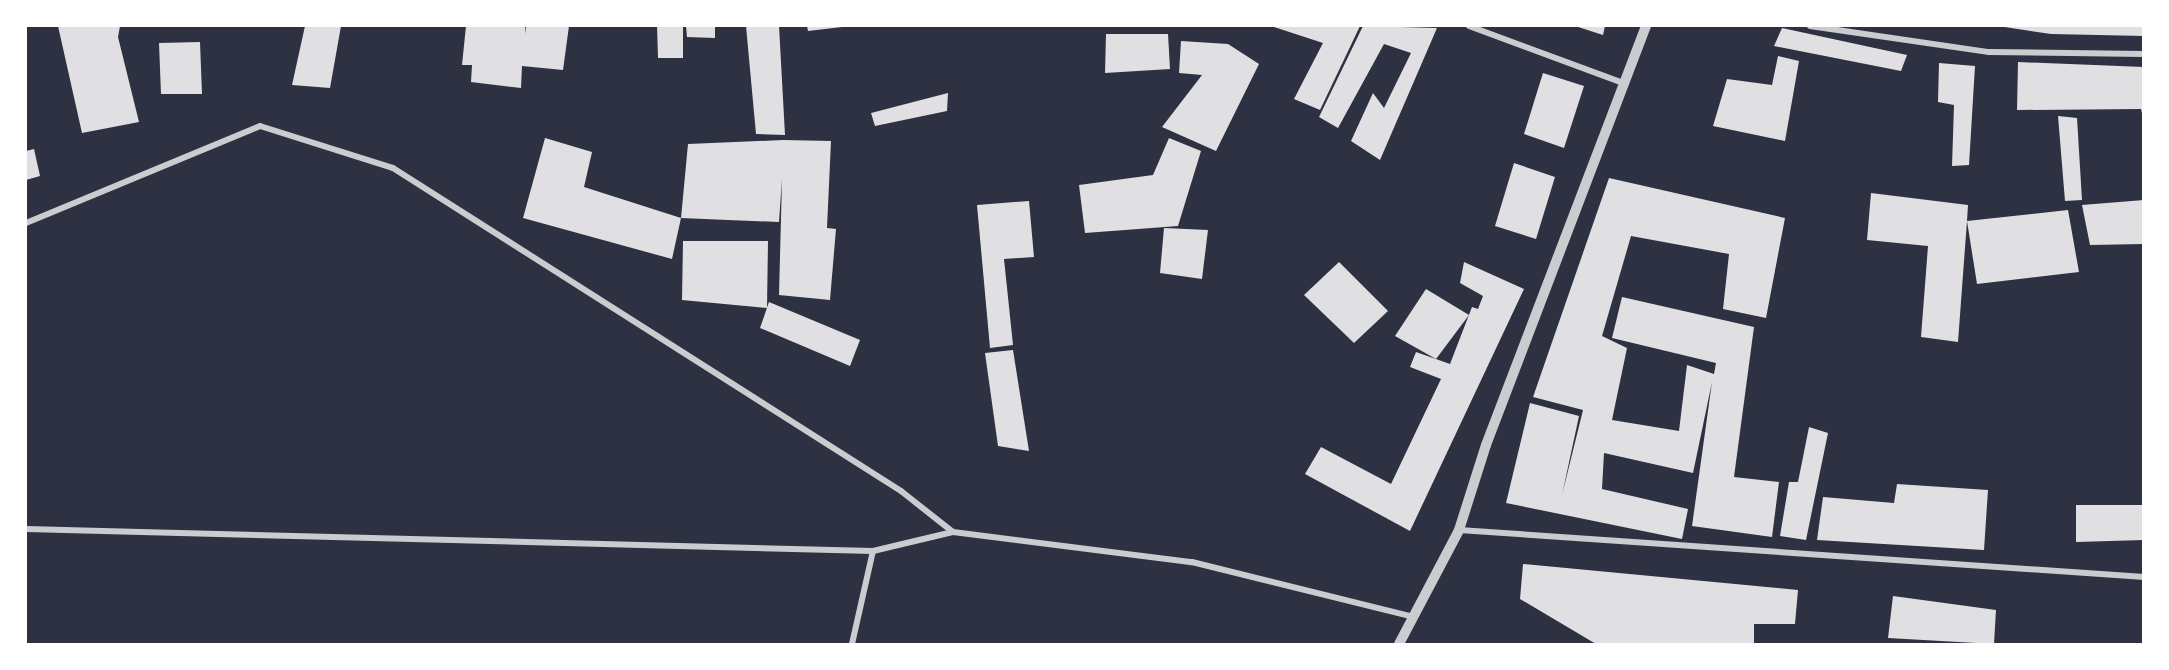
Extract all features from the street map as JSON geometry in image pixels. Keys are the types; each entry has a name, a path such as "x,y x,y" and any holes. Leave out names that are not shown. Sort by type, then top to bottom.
{"street":[{"path":"1469,26 1623,83"},
{"path":"1399,645 1410,616 1459,530 1490,434 1646,26"},
{"path":"1810,26 1989,52 2144,54"},
{"path":"26,224 260,126 393,168 901,491 952,532"},
{"path":"26,528 873,550 952,532 1192,562 1410,616"},
{"path":"1459,530 2144,577"},
{"path":"852,645 873,550"}],"building":[{"path":"58,26 120,26 118,37 139,122 82,133"},
{"path":"305,26 341,26 330,88 292,85"},
{"path":"466,26 525,26 525,34 526,26 569,26 563,70 522,66 521,88 471,82 472,65 462,65"},
{"path":"657,26 683,26 683,58 658,58"},
{"path":"686,26 715,26 715,38 687,37"},
{"path":"746,26 779,26 785,135 756,134"},
{"path":"807,26 842,26 842,27 808,31"},
{"path":"1271,26 1360,26 1320,110 1294,99 1323,43"},
{"path":"1363,26 1437,28 1380,160 1351,141 1373,93 1384,108 1411,53 1384,44 1338,128 1319,117"},
{"path":"1575,26 1605,26 1603,35"},
{"path":"1998,26 2144,26 2144,36 2051,34"},
{"path":"1782,28 1907,55 1901,71 1774,46"},
{"path":"1106,34 1168,34 1170,69 1105,73"},
{"path":"1181,41 1228,44 1259,64 1216,151 1162,127 1202,75 1179,73"},
{"path":"200,42 202,94 161,94 159,43"},
{"path":"1778,56 1799,61 1785,141 1713,126 1727,79 1772,85"},
{"path":"2018,62 2144,67 2144,122 2141,109 2017,110"},
{"path":"1939,63 1975,66 1969,165 1952,166 1954,105 1938,102"},
{"path":"1543,73 1584,86 1564,148 1524,134"},
{"path":"948,93 947,111 875,126 871,113"},
{"path":"2058,116 2077,118 2082,200 2065,201"},
{"path":"545,138 592,152 584,187 681,218 672,259 523,218"},
{"path":"1169,138 1201,151 1178,226 1085,233 1079,185 1153,175"},
{"path":"783,140 831,141 827,228 836,229 830,300 779,295 782,179 779,222 681,218 688,144"},
{"path":"34,149 40,176 26,180 26,151"},
{"path":"1514,163 1555,177 1536,239 1495,226"},
{"path":"1609,178 1785,218 1766,318 1723,309 1729,254 1631,236 1602,336 1627,348 1612,420 1679,431 1687,365 1714,374 1716,363 1612,338 1622,297 1754,327 1734,477 1779,482 1772,537 1692,526 1712,382 1693,473 1604,453 1602,489 1688,509 1682,539 1506,503 1530,403 1579,416 1562,495 1583,410 1533,397"},
{"path":"1871,193 1968,205 1958,342 1921,337 1928,246 1867,240"},
{"path":"2144,200 2144,244 2090,245 2082,205"},
{"path":"1029,201 1034,257 1004,259 1013,345 990,348 977,205"},
{"path":"2068,210 2079,272 1977,284 1967,221"},
{"path":"1164,228 1208,230 1202,279 1160,273"},
{"path":"683,241 768,241 767,308 682,300"},
{"path":"1339,262 1388,311 1354,343 1304,295"},
{"path":"1464,262 1524,289 1410,531 1305,474 1321,447 1391,484 1441,379 1410,367 1416,352 1450,364 1472,307 1478,309 1483,296 1460,283"},
{"path":"1426,289 1469,315 1436,359 1395,336"},
{"path":"769,302 860,340 850,366 760,328"},
{"path":"1013,350 1029,451 998,446 985,353"},
{"path":"1809,427 1828,433 1806,540 1780,536 1789,482 1798,482"},
{"path":"1897,484 1988,490 1984,550 1817,540 1823,497 1894,503"},
{"path":"2076,505 2144,505 2144,540 2076,542"},
{"path":"1523,564 1798,590 1795,624 1754,624 1754,644 1596,644 1520,599"},
{"path":"1893,596 1996,610 1994,644 1888,638"}]}
